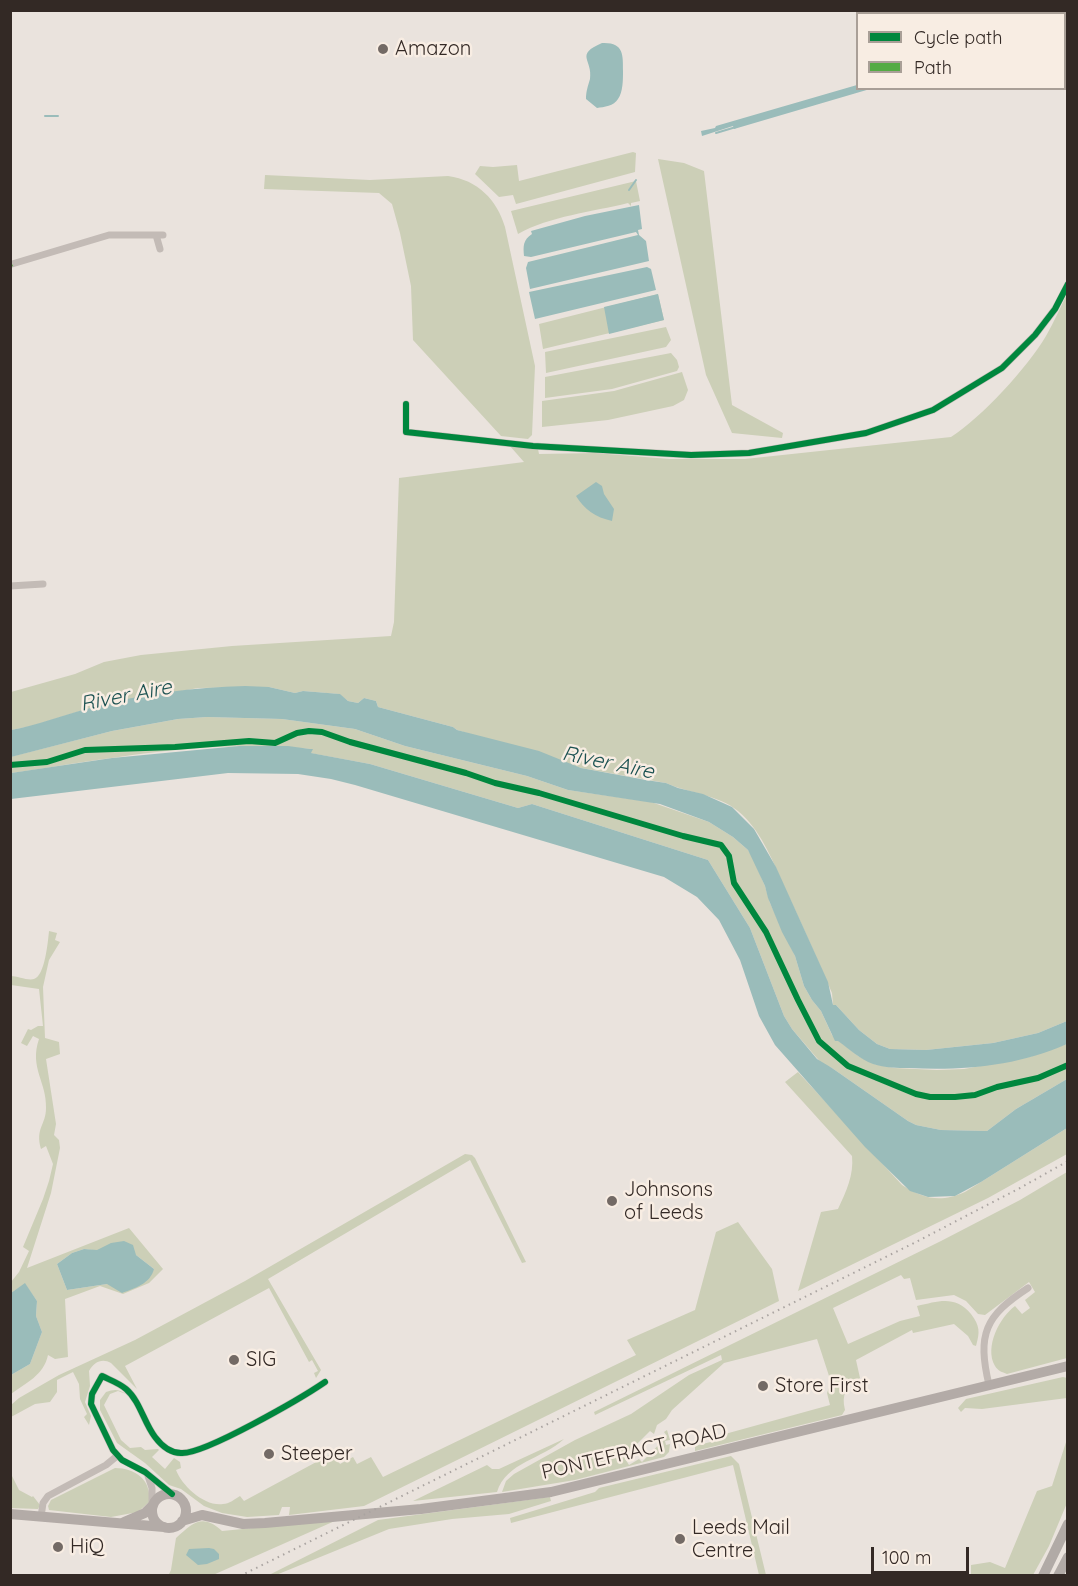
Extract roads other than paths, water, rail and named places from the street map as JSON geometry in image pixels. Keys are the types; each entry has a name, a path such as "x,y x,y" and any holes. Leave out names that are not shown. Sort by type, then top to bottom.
{"main road":[{"name":"PONTEFRACT ROAD","path":"182,1521 196,1516 212,1516 243,1524 265,1523 421,1509 551,1492 1065,1368"},
{"path":"10,1514 118,1524 164,1527 175,1526 182,1521 185,1505 175,1495 162,1495 145,1514 118,1524"},
{"name":"PONTEFRACT ROAD","path":"175,1495 212,1516"},
{"path":"152,1506 156,1521 164,1527"},
{"path":"1043,1575 1068,1524"},
{"path":"1058,1575 1068,1557"}],"street":[{"path":"12,264 109,235 160,235 160,249"},
{"path":"406,404 406,432 533,446 691,455 749,453 866,433 933,410 1002,368 1018,354 1055,309 1068,284"},
{"path":"10,586 43,584"},
{"path":"989,1385 983,1360 983,1344 989,1326 998,1311 1009,1300 1028,1288"},
{"path":"175,1495 117,1456 109,1444 91,1404 92,1394 102,1376 127,1390 154,1436 171,1452 183,1454 209,1446 325,1382"},
{"path":"41,1517 43,1503 48,1496 106,1465 117,1456"},
{"path":"148,1476 152,1490 152,1506"}],"water":[{"path":"602,43 615,45 621,51 623,82 620,96 614,103 597,108 586,99 590,79 587,54"},
{"path":"856,85 856,90 867,90 734,129 733,126 702,136 701,131"},
{"path":"639,205 642,229 638,230 639,235 646,241 649,261 530,289 526,268 528,262 638,235 636,232 531,257 524,256 524,243 532,234 531,231 585,216"},
{"path":"647,267 651,269 656,290 535,319 529,292"},
{"path":"658,294 664,320 609,334 604,307"},
{"path":"596,482 602,486 604,494 614,509 612,521 591,512 576,496"},
{"name":"River Aire","path":"245,686 269,687 295,693 303,691 340,694 348,701 358,703 364,698 376,701 378,707 539,751 581,768 666,783 703,794 732,807 754,829 776,867 828,982 833,1005 836,1005 859,1030 877,1044 890,1049 926,1050 993,1043 1038,1033 1067,1021 1067,1044 1009,1062 949,1069 891,1068 873,1064 855,1054 835,1041 821,1011 804,986 795,956 782,932 765,886 748,850 733,837 709,822 660,804 568,790 527,776 405,746 355,729 282,719 207,717 178,719 112,731 11,757 11,730 148,695"},
{"path":"239,746 288,746 313,749 311,753 370,764 518,808 532,804 708,860 750,928 784,1016 817,1059 908,1121 941,1130 987,1131 1016,1109 1067,1079 1067,1128 955,1196 928,1197 910,1191 865,1147 775,1045 759,1016 740,960 719,920 697,897 664,877 355,785 298,774 228,773 11,799 11,773 112,758"},
{"path":"124,1241 133,1245 136,1255 154,1269 146,1282 122,1293 107,1284 67,1290 57,1264 72,1253 84,1249 97,1250 111,1243"},
{"path":"25,1283 37,1301 36,1316 42,1332 30,1364 11,1375 11,1293"},
{"path":"209,1548 219,1554 219,1559 198,1565 186,1555 189,1549"}],"waterway":[{"path":"45,116 58,116"},
{"path":"716,133 736,127"},
{"path":"629,190 636,180"}],"railway":[{"path":"240,1576 912,1244 1068,1161"}],"place":[{"name":"Amazon","path":"383,49"},
{"name":"Johnsons of Leeds","path":"612,1201"},
{"name":"SIG","path":"234,1360"},
{"name":"Store First","path":"763,1386"},
{"name":"Steeper","path":"269,1454"},
{"name":"Leeds Mail Centre","path":"680,1539"},
{"name":"HiQ","path":"58,1547"}]}
